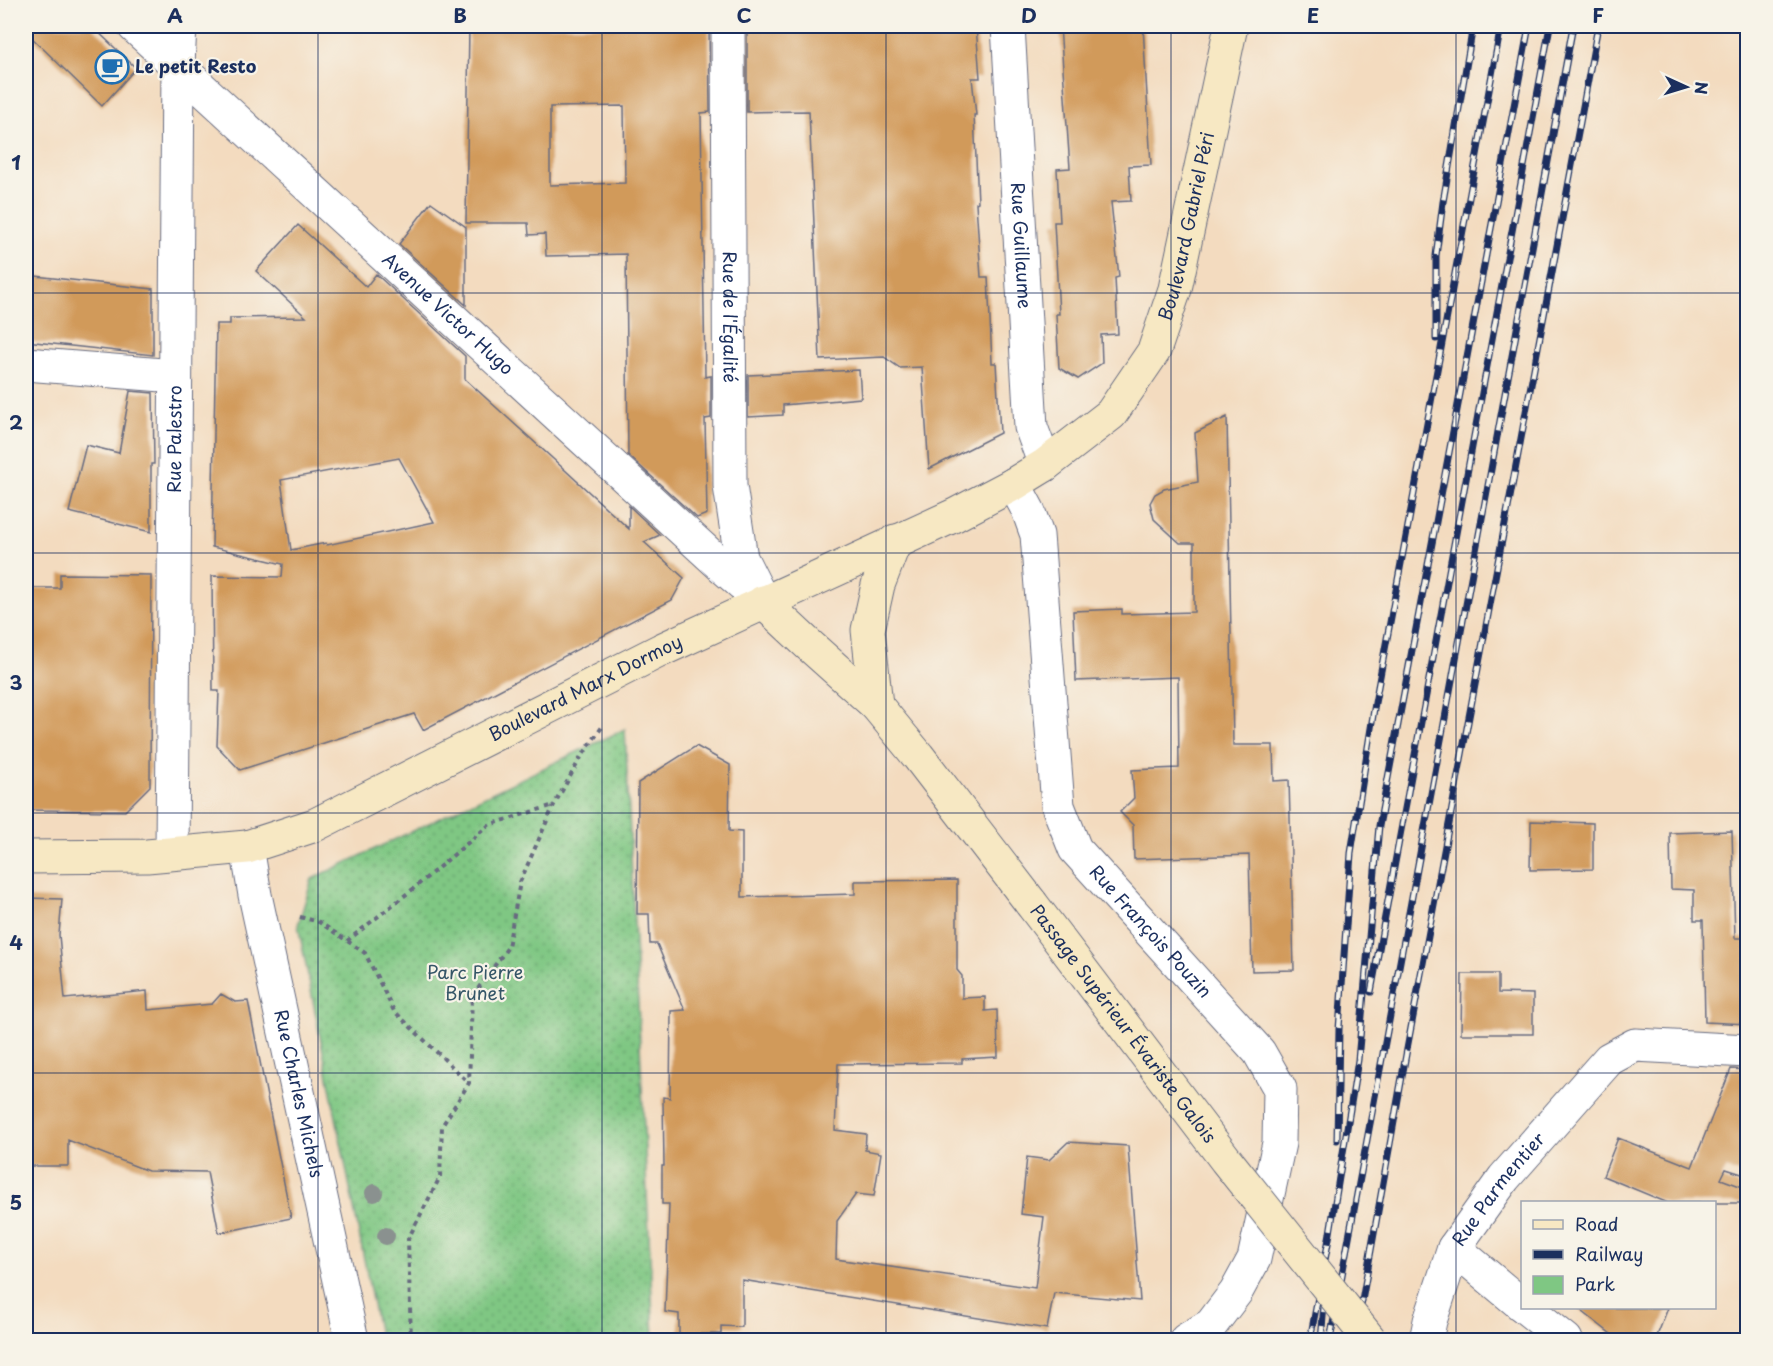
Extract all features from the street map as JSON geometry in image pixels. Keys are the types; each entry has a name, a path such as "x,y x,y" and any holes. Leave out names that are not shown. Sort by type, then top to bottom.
{"main road":[{"name":"Boulevard Gabriel Péri","path":"1111,414 1154,351 1175,289 1231,26"},
{"name":"Boulevard Marx Dormoy","path":"26,857 147,856 247,847 315,825 661,650 955,515 1045,465 1111,414"},
{"path":"876,705 868,630 878,585 895,542"},
{"name":"Passage Supérieur Évariste Galois","path":"763,602 876,705 918,756 1226,1160 1370,1341"}],"street":[{"name":"Avenue Victor Hugo","path":"134,26 763,602"},
{"name":"Rue Palestro","path":"172,853 177,65 180,26"},
{"name":"Rue de l'Égalité","path":"728,26 730,486 741,558 763,602"},
{"name":"Rue Guillaume","path":"1008,26 1031,427 1045,465"},
{"path":"26,364 175,376"},
{"name":"Rue François Pouzin","path":"1014,484 1028,510 1037,535 1058,806 1075,849 1259,1052 1280,1089 1280,1143 1254,1259 1236,1292 1211,1324 1186,1341"},
{"name":"Rue Charles Michels","path":"247,847 352,1341"},
{"name":"Rue Parmentier","path":"1426,1341 1430,1321 1454,1248 1504,1178 1609,1059 1635,1045 1672,1045 1748,1051"},
{"path":"1454,1248 1521,1304"},
{"path":"1528,1309 1566,1341"}],"path":[{"path":"411,1340 408,1239 440,1177 442,1126 469,1083 472,997 508,947 520,882 554,805 601,728"},
{"path":"346,940 413,890 489,825 554,805"},
{"path":"258,907 319,922 365,953 394,1011 469,1083"},
{"path":"399,1341 418,1341"}],"green space":[{"name":"Parc Pierre Brunet","path":"625,729 654,1340 380,1340 298,925 312,879"}],"building":[{"path":"26,26 92,26 136,68 102,106 26,32"},
{"path":"469,26 709,26 710,112 701,113 705,377 711,376 711,418 705,419 707,514 697,518 628,455 626,254 546,256 545,234 529,235 528,223 466,223","holes":["624,106 625,183 550,185 550,107"]},
{"path":"747,26 976,26 980,78 972,78 976,115 974,115 978,202 976,203 981,277 988,277 992,363 996,363 1000,433 929,469 922,367 900,368 884,357 820,360 809,111 747,112"},
{"path":"1060,26 1143,26 1151,165 1129,166 1131,201 1111,202 1119,277 1115,278 1118,334 1101,335 1102,363 1078,379 1059,368 1056,314 1059,314 1054,222 1060,222 1057,169 1070,168"},
{"path":"431,202 466,227 466,305 399,244"},
{"path":"298,225 366,287 376,274 465,356 465,379 629,529 629,506 660,535 644,542 684,578 672,600 423,730 414,714 240,770 217,746 219,691 213,691 212,576 282,577 283,564 212,547 216,324 230,324 230,318 306,317 256,271","holes":["399,458 434,522 327,545 326,543 291,550 281,480"]},
{"path":"26,275 153,289 153,355 26,341"},
{"path":"859,370 861,398 783,405 783,415 748,417 748,375"},
{"path":"130,391 153,393 154,464 151,464 151,532 69,512 86,445 119,453"},
{"path":"1227,417 1233,745 1273,745 1274,781 1289,780 1294,970 1252,971 1249,855 1134,859 1133,825 1120,812 1134,798 1132,770 1179,768 1178,677 1076,681 1073,611 1122,609 1122,614 1194,612 1194,543 1180,543 1154,519 1150,503 1155,494 1164,489 1198,482 1195,433"},
{"path":"60,574 151,575 150,786 125,811 26,810 26,588 60,588"},
{"path":"696,746 730,765 729,831 742,832 742,897 855,894 855,881 957,880 957,970 962,976 962,998 985,997 985,1011 997,1010 998,1057 962,1059 962,1063 838,1064 835,1130 866,1134 865,1150 881,1153 874,1196 856,1194 837,1221 836,1259 1035,1288 1044,1217 1021,1214 1027,1157 1049,1160 1068,1142 1128,1146 1140,1301 1054,1293 1047,1329 742,1280 742,1327 721,1326 721,1334 679,1334 679,1314 665,1312 669,1204 662,1204 663,1097 670,1098 671,1011 685,1010 657,944 650,944 649,914 637,914 638,783"},
{"path":"1531,821 1593,823 1593,869 1530,870"},
{"path":"1732,831 1735,938 1748,938 1748,1024 1705,1022 1703,920 1694,920 1694,890 1671,889 1670,833"},
{"path":"26,898 62,899 59,935 65,999 147,991 148,1010 212,1004 221,994 235,1002 248,1001 291,1218 219,1233 207,1172 148,1171 68,1140 68,1166 26,1166"},
{"path":"1462,974 1498,974 1498,993 1533,994 1533,1034 1461,1034"},
{"path":"1731,1069 1748,1070 1748,1176 1726,1169 1721,1179 1748,1189 1748,1203 1663,1201 1603,1176 1618,1138 1692,1167"},
{"path":"1579,1309 1668,1309 1655,1341 1620,1341"}],"railway":[{"path":"1436,339 1436,256 1473,26"},
{"path":"1337,1140 1339,1029 1351,853 1375,703 1501,26"},
{"path":"1310,1340 1358,1060 1379,826 1529,26"},
{"path":"1371,992 1550,26"},
{"path":"1330,1340 1573,26"},
{"path":"1355,1340 1598,26"},
{"path":"1321,1340 1324,1305"}],"place":[{"name":"Le petit Resto","path":"112,67"}]}
